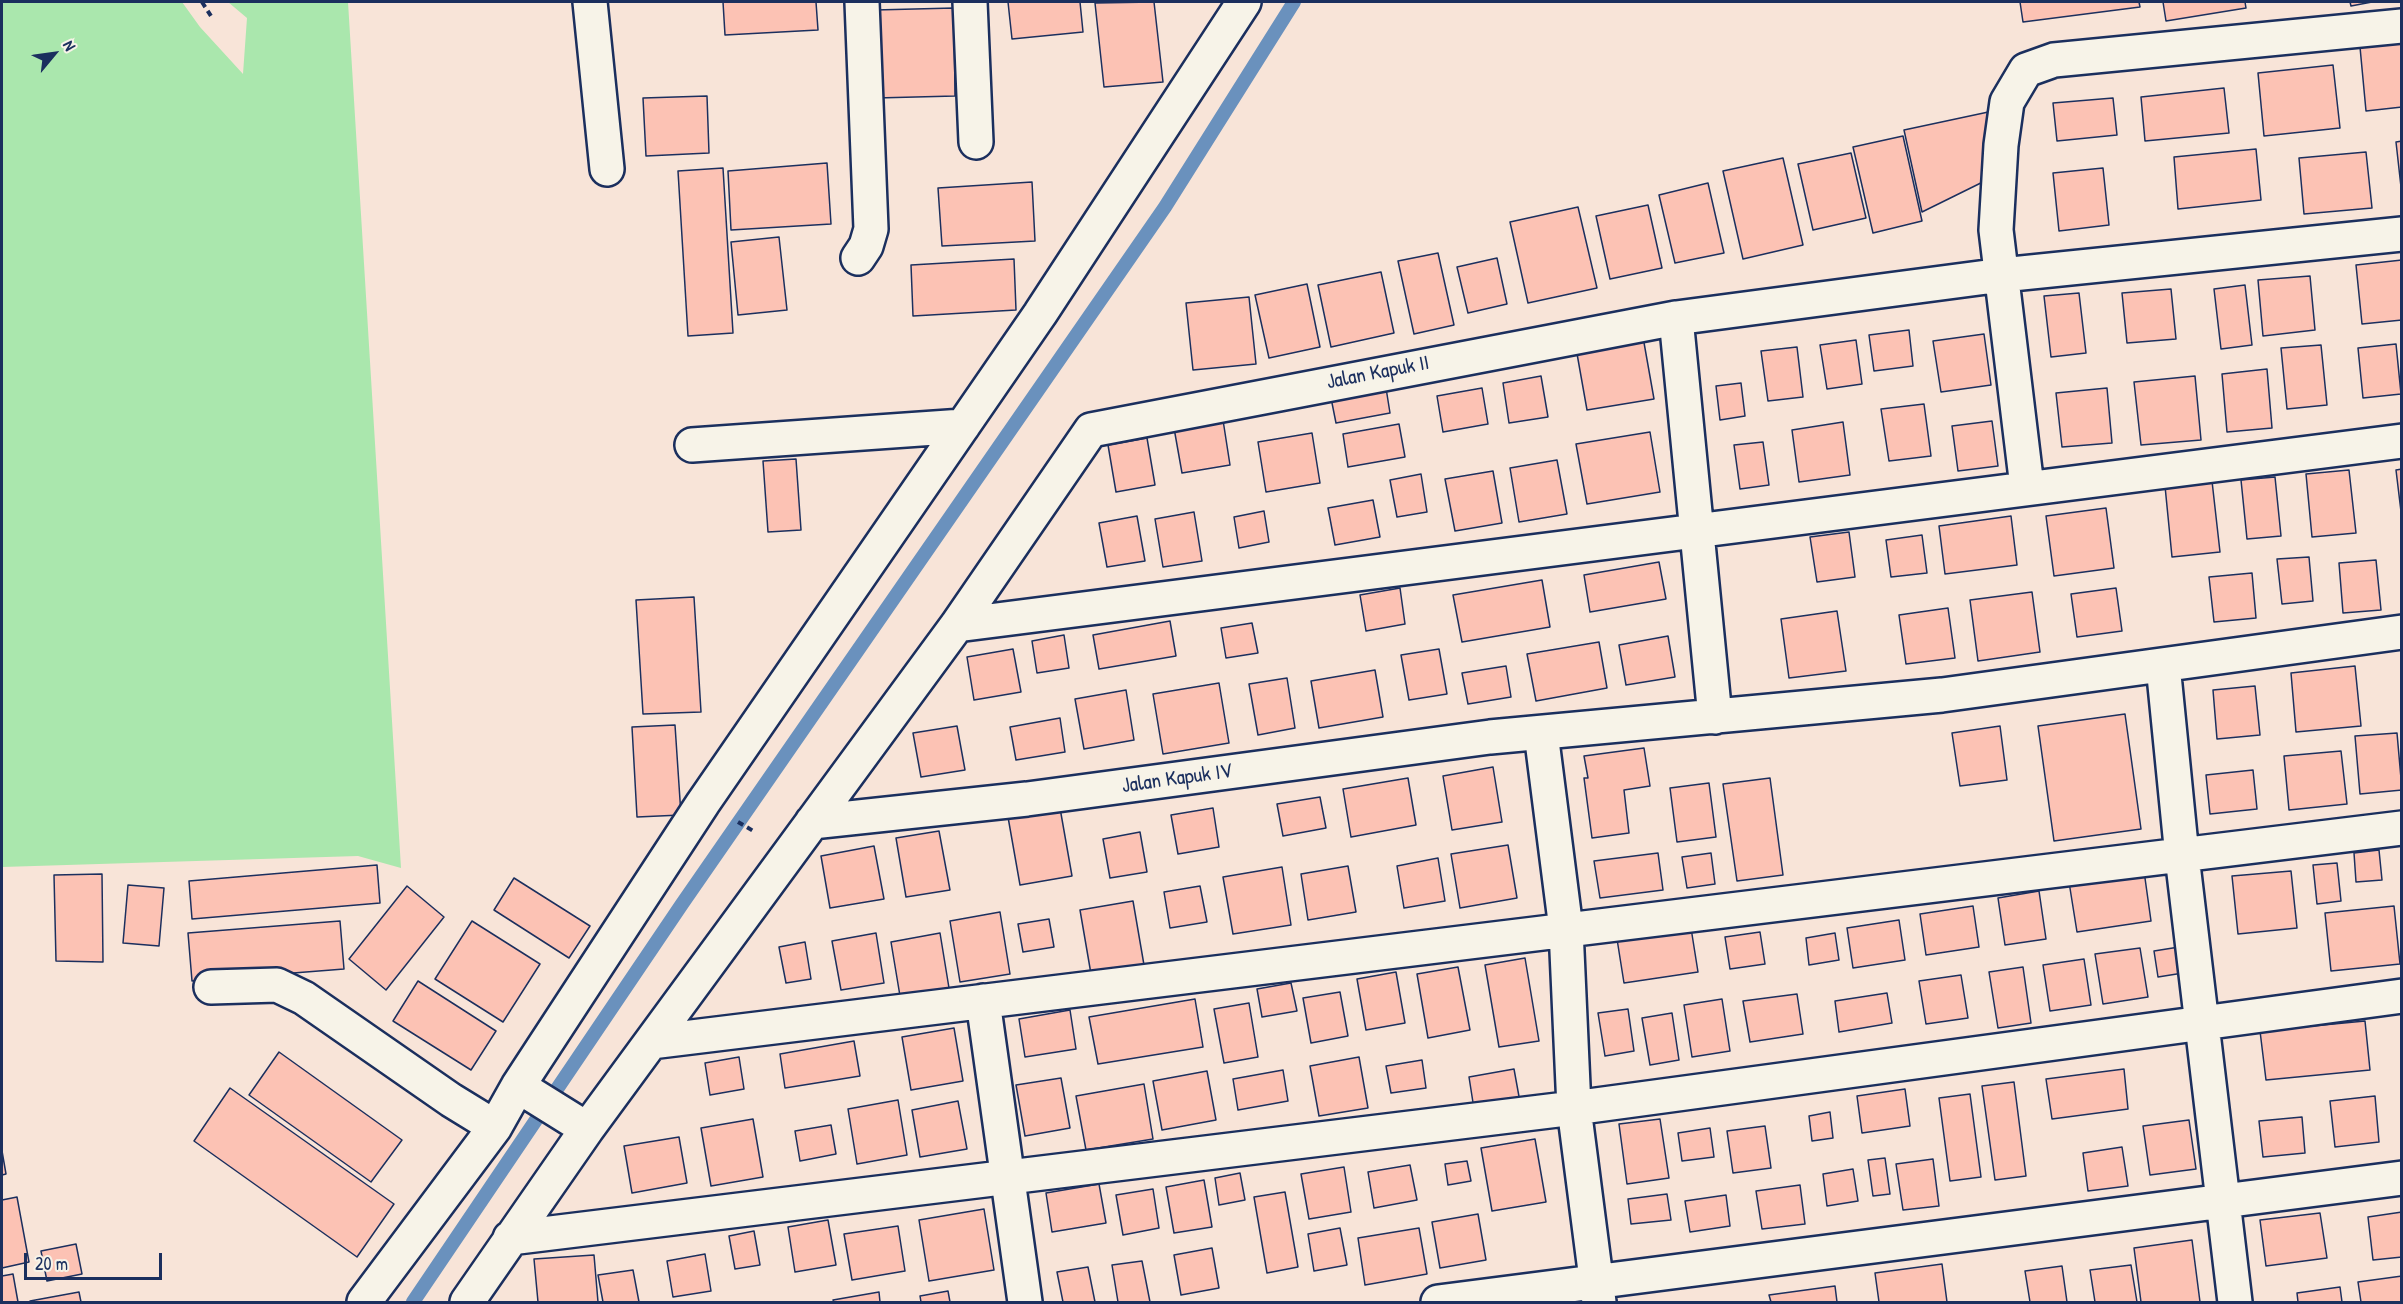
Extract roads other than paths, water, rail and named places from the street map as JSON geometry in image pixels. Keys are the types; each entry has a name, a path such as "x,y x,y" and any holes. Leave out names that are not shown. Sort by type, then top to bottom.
{"street":[{"path":"590,2 608,169"},
{"path":"858,258 866,246 871,228 862,2"},
{"path":"970,2 976,142"},
{"path":"364,1302 522,1089 703,803 1040,314 1244,2"},
{"path":"2028,487 1996,230 2001,145 2007,102 2026,70 2054,60 2402,26"},
{"name":"Jalan Kapuk II","path":"957,625 1084,438 1091,430 1099,427 1676,318 2002,275 2402,234"},
{"path":"1676,318 1715,717"},
{"path":"692,445 963,426"},
{"path":"467,1302 510,1238 576,1123 651,1042 957,625 2402,441"},
{"name":"Jalan Kapuk IV","path":"812,822 1027,799 1478,739 1942,695 2402,632"},
{"path":"2163,665 2182,855 2204,1022 2235,1302"},
{"path":"1541,733 1566,929 1574,1108 1599,1293"},
{"path":"651,1042 2402,828"},
{"path":"211,987 277,985 304,998 451,1100 495,1127"},
{"path":"510,1238 1574,1108 2402,996"},
{"path":"983,1001 1025,1302"},
{"path":"522,1089 576,1123"},
{"path":"1438,1302 1599,1293 2402,1178"}],"waterway":[{"path":"413,1302 682,904 1165,207 1294,2"}]}
